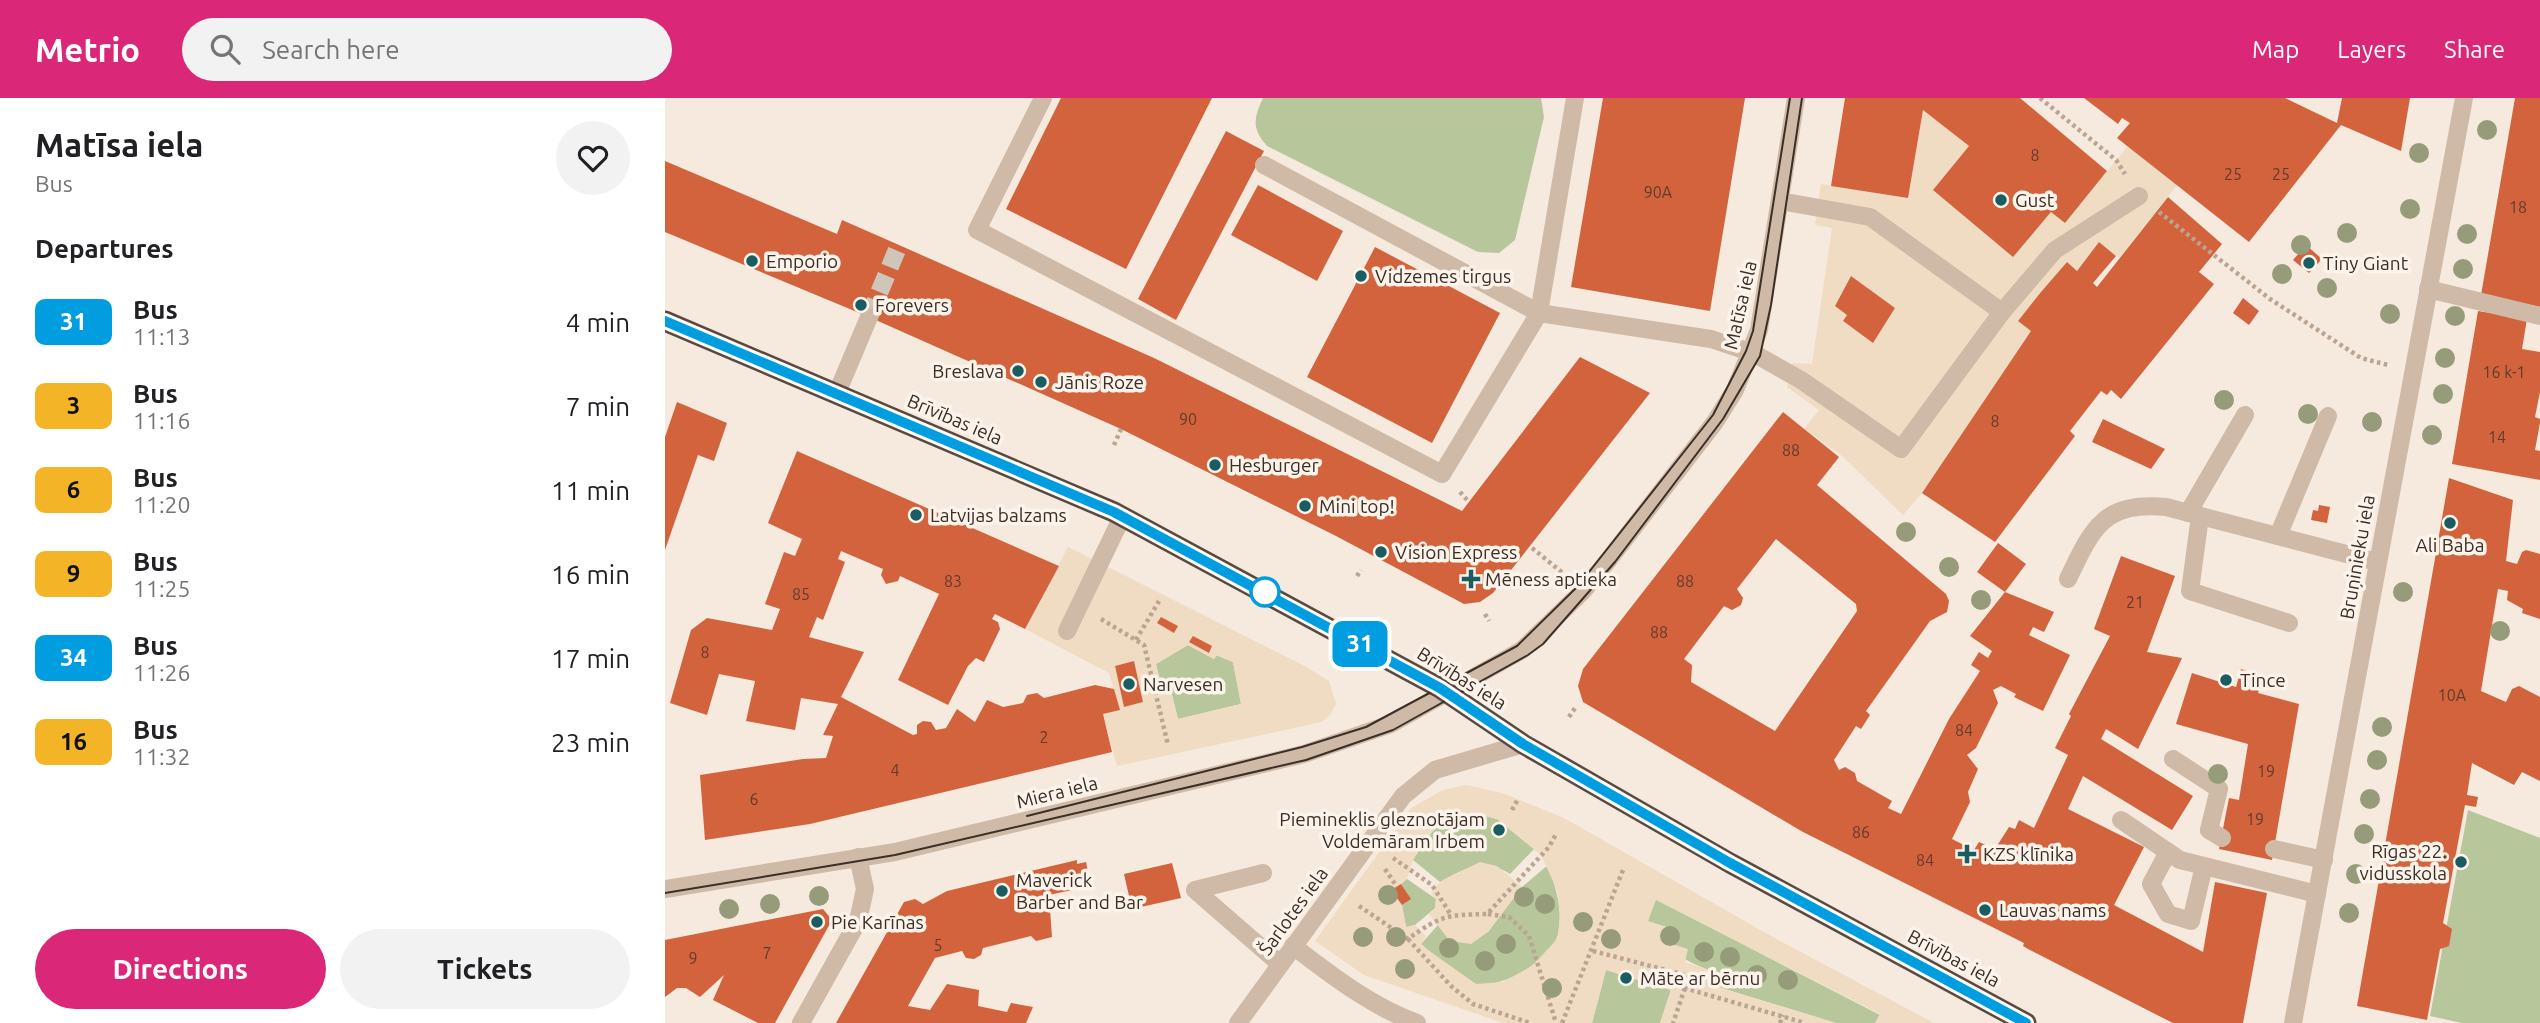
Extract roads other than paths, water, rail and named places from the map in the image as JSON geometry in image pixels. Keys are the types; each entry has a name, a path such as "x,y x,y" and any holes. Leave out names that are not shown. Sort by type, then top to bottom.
{"highway":[{"name":"Brīvības iela","path":"665,321 1122,517 1448,693 1523,744 1730,863 2026,1023"}],"street":[{"path":"1043,98 977,230 1441,474 1539,313 1575,98"},
{"name":"Matīsa iela","path":"1448,693 1522,650 1583,591 1715,422 1753,353 1765,303 1796,98"},
{"name":"Bruņinieku iela","path":"2293,1023 2464,98"},
{"path":"1264,165 1539,313 1711,339 1753,353 1801,380 1901,449 2002,312 2055,250 2139,195"},
{"path":"1780,201 1870,217 2002,312"},
{"path":"2428,289 2540,316"},
{"path":"837,393 869,317"},
{"path":"2245,415 2194,515 2190,591 2289,623"},
{"path":"2277,536 2328,416"},
{"path":"2068,579 2094,529 2113,513 2138,504 2194,515 2377,562"},
{"path":"1067,631 1122,517"},
{"name":"Miera iela","path":"665,888 858,858 1008,826 1304,754 1367,734 1448,693"},
{"name":"Šarlotes iela","path":"1238,1023 1403,796 1419,780 1435,770 1523,744"},
{"path":"2173,759 2219,789 2209,831 2222,838"},
{"path":"2121,820 2180,860 2317,894"},
{"path":"2274,849 2324,860"},
{"path":"2168,852 2151,884 2168,914 2190,921 2204,866"},
{"path":"801,1023 858,921 865,889 858,858"},
{"path":"1263,873 1195,890 1280,964"},
{"path":"1293,946 1356,990 1398,1016 1417,1023"}],"tunnel":[{"path":"869,317 899,245"}],"tram line":[{"path":"1027,816 1302,747 1366,727 1517,646 1578,586 1713,415 1746,351 1753,331 1790,98"},
{"path":"665,893 895,855 1306,760 1393,730 1528,655 1543,644 1615,562 1723,419 1760,356 1771,305 1802,98"}],"place":[{"name":"Gust","path":"2001,200"},
{"name":"Emporio","path":"752,261"},
{"name":"Tiny Giant","path":"2309,263"},
{"name":"Vidzemes tirgus","path":"1361,276"},
{"name":"Forevers","path":"861,305"},
{"name":"Breslava","path":"1018,371"},
{"name":"Jānis Roze","path":"1041,382"},
{"name":"Hesburger","path":"1215,465"},
{"name":"Mini top!","path":"1305,506"},
{"name":"Latvijas balzams","path":"916,515"},
{"name":"Ali Baba","path":"2450,523"},
{"name":"Vision Express","path":"1381,552"},
{"name":"Mēness aptieka","path":"1471,579"},
{"name":"Tince","path":"2226,680"},
{"name":"Narvesen","path":"1129,684"},
{"name":"Piemineklis gleznotājam Voldemāram Irbem","path":"1499,830"},
{"name":"KZS klīnika","path":"1967,854"},
{"name":"Rīgas 22. vidusskola","path":"2461,862"},
{"name":"Maverick Barber and Bar","path":"1002,891"},
{"name":"Lauvas nams","path":"1985,910"},
{"name":"Pie Karīnas","path":"817,922"},
{"name":"Māte ar bērnu","path":"1626,978"}]}
